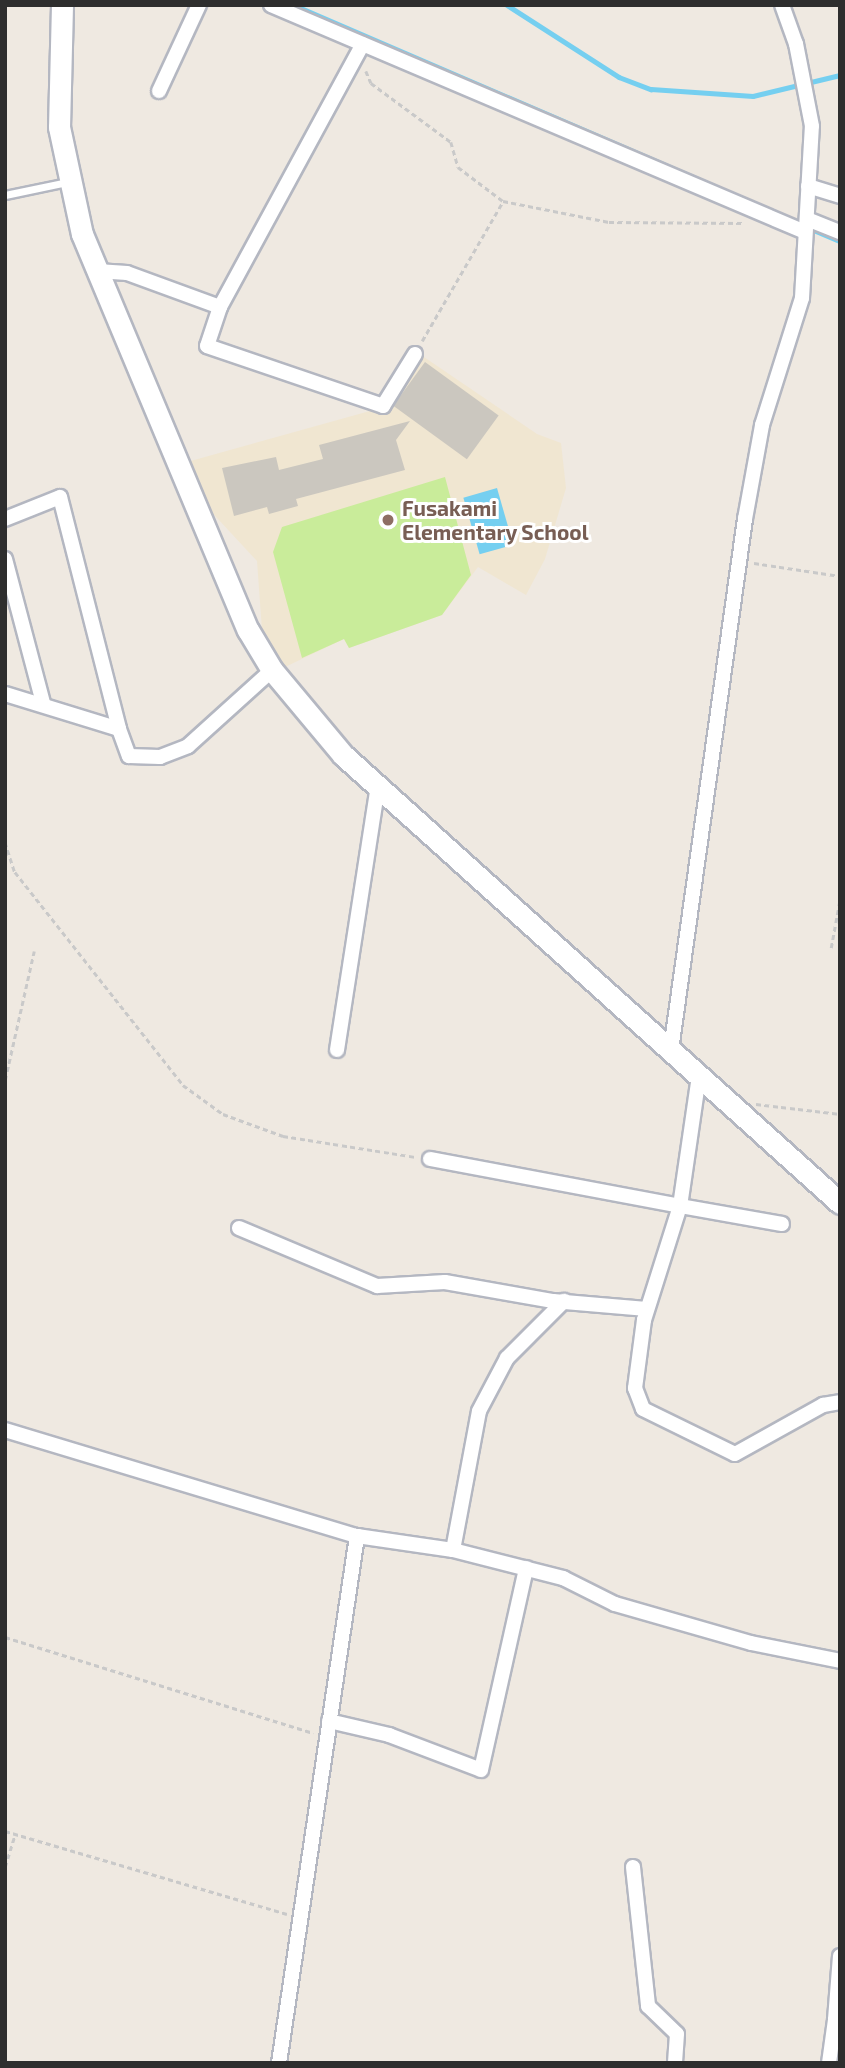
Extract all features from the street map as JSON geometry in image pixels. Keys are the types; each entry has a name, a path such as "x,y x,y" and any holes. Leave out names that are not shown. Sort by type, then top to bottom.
{"street":[{"path":"62,5 59,127 68,182 97,271 248,630 272,670 343,755 840,1203"},
{"path":"159,91 199,5"},
{"path":"271,5 361,47 784,223 840,232"},
{"path":"671,1050 740,561 762,425 802,298 812,126 806,86 785,6"},
{"path":"361,47 220,307 206,346 383,406 415,354"},
{"path":"808,186 840,197"},
{"path":"97,271 127,272 220,307"},
{"path":"5,519 60,497 119,729 129,757 160,757 188,746 272,670"},
{"path":"5,559 43,703"},
{"path":"5,695 43,703 119,729"},
{"path":"337,1050 378,786"},
{"path":"699,1076 680,1206 647,1309 635,1388 643,1409 735,1454 823,1405 840,1402"},
{"path":"430,1159 782,1224"},
{"path":"239,1228 377,1286 445,1282 564,1301 647,1309"},
{"path":"453,1550 479,1411 507,1358 564,1301"},
{"path":"5,1430 357,1535 453,1550 526,1568 563,1578 627,1607 751,1643 840,1661"},
{"path":"279,2063 297,1917 357,1535"},
{"path":"329,1721 389,1735 481,1770 526,1568"},
{"path":"633,1867 648,2006 677,2034 675,2063"},
{"path":"828,2063 837,2020 840,1956"}],"lane":[{"path":"5,195 68,182"}],"path":[{"path":"361,47 371,83 451,142 458,167 503,201 610,222 784,223"},
{"path":"415,354 503,201"},
{"path":"740,561 840,576"},
{"path":"5,842 15,872 183,1085 223,1114 284,1136 430,1159"},
{"path":"831,948 840,899"},
{"path":"5,1080 34,951"},
{"path":"729,1103 789,1104 840,1114"},
{"path":"5,1637 326,1737"},
{"path":"5,1831 297,1917"},
{"path":"5,1867 15,1834"}],"shaded area":[{"name":"Fusakami Elementary School","path":"421,355 537,434 561,443 566,488 545,559 526,595 478,567 442,615 349,648 344,639 285,667 262,630 257,561 205,505 187,462 377,409"}],"green space":[{"path":"445,477 471,575 442,615 349,648 344,639 302,658 273,552 282,527"}],"water":[{"path":"497,488 513,545 480,554 463,498"}],"building":[{"path":"425,362 499,415 467,459 393,406"},
{"path":"410,421 396,440 405,470 296,499 298,506 269,514 267,507 234,516 222,468 276,457 279,470 323,459 319,445"}],"waterway":[{"path":"294,5 715,186"},
{"path":"507,5 619,77 651,89 753,96 840,75"},
{"path":"809,228 840,241"}],"place":[{"name":"Fusakami Elementary School","path":"388,520"}]}
